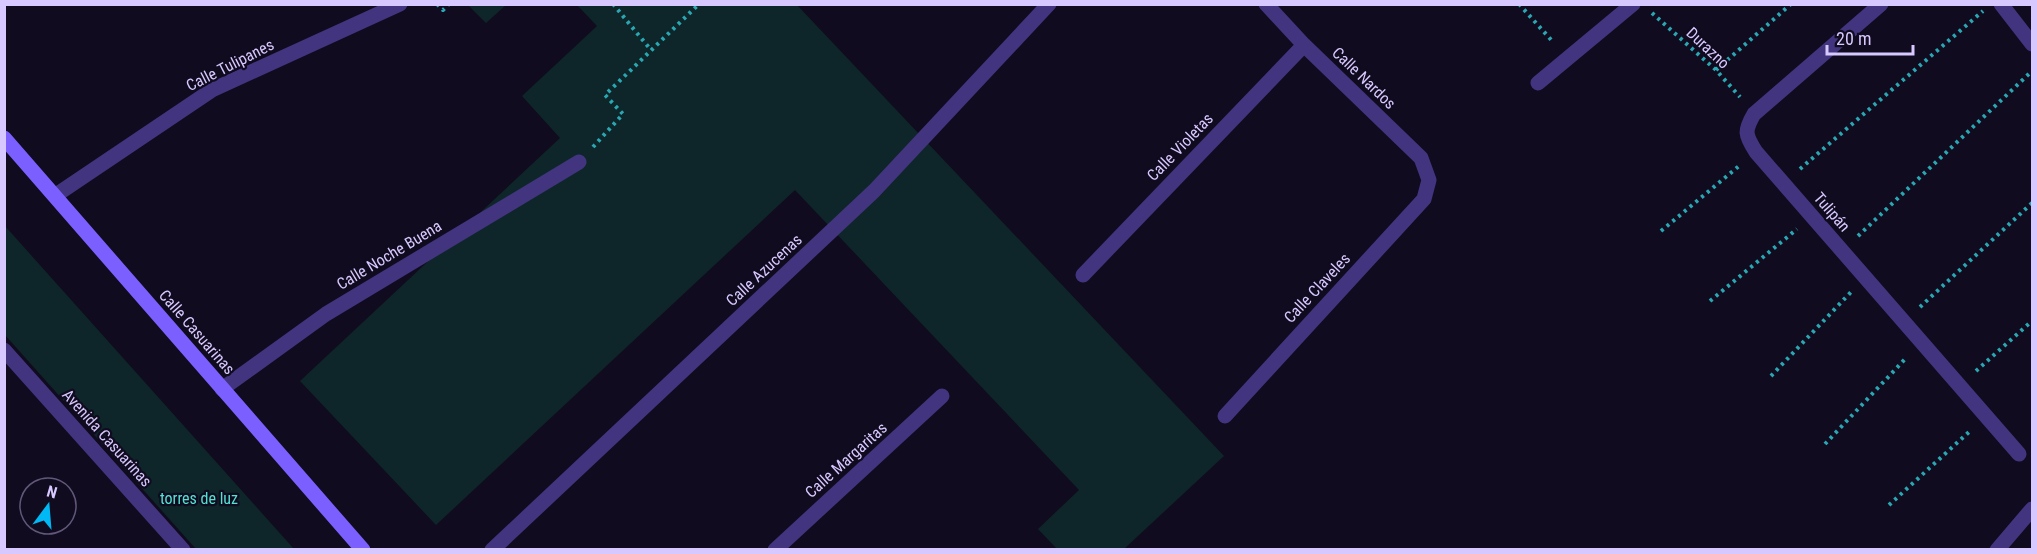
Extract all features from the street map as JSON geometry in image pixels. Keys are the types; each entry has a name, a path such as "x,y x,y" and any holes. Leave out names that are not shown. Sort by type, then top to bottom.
{"street":[{"name":"Calle Tulipanes","path":"56,195 212,90 400,4"},
{"name":"Calle Azucenas","path":"492,549 874,191 1049,4"},
{"name":"Calle Nardos","path":"1266,4 1304,45 1421,158 1430,180"},
{"path":"1538,83 1633,4"},
{"path":"1754,114 1881,4"},
{"path":"2001,4 2032,44"},
{"name":"Calle Violetas","path":"1083,275 1304,45"},
{"name":"Tulipán","path":"1754,114 1747,126 1747,138 1756,152 2019,454"},
{"name":"Calle Casuarinas","path":"4,138 363,549"},
{"name":"Calle Noche Buena","path":"222,389 326,314 579,162"},
{"name":"Calle Claveles","path":"1225,416 1424,199 1430,180"},
{"name":"Avenida Casuarinas","path":"4,350 183,549"},
{"name":"Calle Margaritas","path":"775,549 942,396"},
{"path":"1997,549 2032,509"}],"path":[{"path":"437,4 443,10 449,4"},
{"path":"613,4 651,50"},
{"path":"579,162 622,114 605,95 699,4"},
{"path":"1519,4 1568,60"},
{"path":"1716,70 1791,4"},
{"path":"1783,183 1990,4"},
{"name":"Durazno","path":"1651,12 1716,70 1754,114"},
{"path":"1842,251 2032,71"},
{"path":"1661,231 1756,152"},
{"path":"1904,322 2032,203"},
{"path":"1710,301 1812,216"},
{"path":"1771,376 1865,277"},
{"path":"1959,386 2032,321"},
{"path":"1825,444 1922,342"},
{"path":"1889,506 1986,416"}],"green space":[{"path":"468,5 506,5 486,23"},
{"path":"577,5 797,5 1224,456 1124,549 1057,549 1038,529 1079,490 795,190 436,525 300,381 560,138 522,96 597,26"},
{"name":"torres de luz","path":"4,226 294,549 196,549 5,335"}]}
